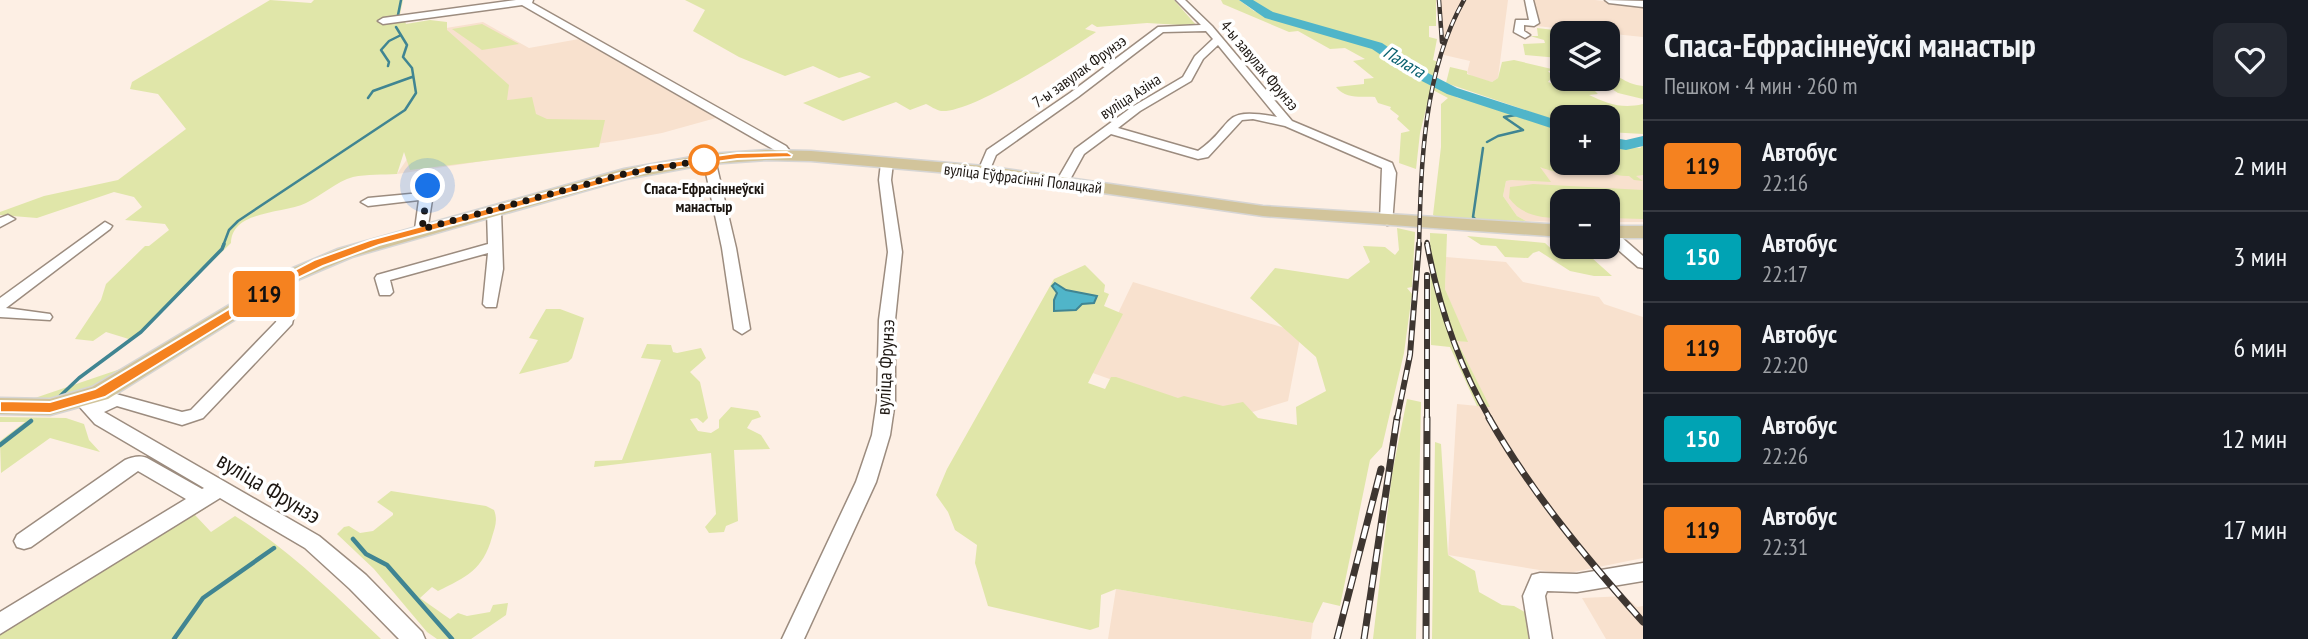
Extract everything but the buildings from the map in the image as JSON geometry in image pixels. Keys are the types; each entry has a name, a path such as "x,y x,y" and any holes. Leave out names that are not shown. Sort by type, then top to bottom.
{"main road":[{"path":"0,406 50,407 88,404 318,263 374,243 624,174 709,159 787,155"},
{"name":"вуліца Еўфрасінні Полацкай","path":"787,155 984,171 1210,205 1387,221 1550,230"},
{"path":"1620,232 1643,232"}],"street":[{"name":"4-ы завулак Фрунзэ","path":"1180,0 1209,28 1288,123 1388,166 1390,173 1387,221"},
{"path":"1525,35 1519,32 1519,22 1534,23 1529,0"},
{"path":"1609,0 1643,4"},
{"path":"383,21 525,1"},
{"name":"вуліца Еўфрасінні Полацкай","path":"525,1 782,149 787,155"},
{"name":"7-ы завулак Фрунзэ","path":"984,171 991,153 1161,29 1209,28"},
{"name":"вуліца Азіна","path":"1062,181 1079,152 1107,130 1187,79 1203,54 1218,39"},
{"path":"1203,54 1232,56"},
{"path":"1107,130 1198,155 1204,153 1240,117 1253,116 1288,123"},
{"path":"709,159 729,248 742,329"},
{"name":"вуліца Фрунзэ","path":"793,639 866,482 881,435 886,401 887,320 895,252 885,180 887,163"},
{"path":"368,202 427,191 422,229"},
{"path":"491,304 496,269 494,211"},
{"path":"0,305 105,226"},
{"path":"1620,243 1643,264"},
{"path":"385,292 382,278 494,247"},
{"path":"88,404 116,400 182,419 197,414 284,324 287,311 269,291"},
{"path":"0,312 44,317"},
{"name":"вуліца Фрунзэ","path":"88,404 101,419 312,542 358,582 414,639"},
{"path":"24,541 132,464 140,463 202,499"},
{"path":"0,624 221,487"},
{"path":"1541,639 1534,596 1540,582 1577,583 1643,572"}],"shaded area":[{"path":"1436,0 1508,0 1498,78 1492,82 1475,78 1467,73 1470,61 1444,55"},
{"path":"1533,0 1595,0 1643,6 1643,37 1620,35 1620,21 1550,21 1550,27 1536,26 1537,10"},
{"path":"483,22 529,48 579,39 716,118 662,133 623,140 397,174 469,67 440,29"},
{"path":"1528,153 1550,159 1550,175 1620,175 1620,165 1643,166 1643,222 1620,222 1620,189 1550,189 1550,222 1526,221 1517,216 1503,196 1506,181 1512,180"},
{"path":"1446,257 1506,262 1523,282 1599,297 1604,304 1643,317 1643,558 1564,574 1448,555 1457,404 1489,407 1457,340 1467,342 1445,289"},
{"path":"1133,282 1301,333 1288,401 1233,418 1188,407 1090,372"},
{"path":"1116,589 1313,623 1311,639 1108,639"},
{"path":"1625,596 1637,607 1643,606 1643,639 1606,639 1582,598"}],"green space":[{"path":"270,0 311,3 314,0 403,0 399,19 404,19 406,24 430,20 447,22 447,30 509,85 507,100 532,97 536,114 547,119 605,120 599,147 410,170 404,152 397,174 353,177 306,203 260,215 240,224 231,243 132,340 106,332 93,341 75,339 101,300 106,284 145,246 149,246 169,230 165,224 125,220 142,207 134,197 114,192 37,218 0,215 0,212 44,196 118,180 186,129 158,94 130,89 132,82"},
{"path":"685,0 1174,0 1197,26 1147,23 1097,27 1092,24 1085,29 1096,32 1020,79 974,102 941,111 926,104 910,110 896,102 843,121 803,103 871,77 860,72 839,78 813,66 785,76 739,57 693,31 705,10"},
{"path":"1221,0 1239,0 1254,11 1375,48 1417,76 1458,98 1491,105 1550,125 1550,170 1540,167 1551,182 1506,181 1503,196 1517,216 1526,221 1440,219 1433,215 1441,147 1441,104 1448,98 1431,89 1420,133 1416,169 1399,163 1401,133 1410,131 1397,119 1399,116 1391,107 1378,103 1375,97 1349,96 1336,87 1364,84 1364,79 1374,78 1353,61 1365,59 1345,48 1330,49 1298,31 1289,32 1223,4"},
{"path":"1251,0 1436,0 1436,26 1429,26 1429,37 1437,39 1433,60 1438,62 1434,77 1382,45 1279,16 1263,10"},
{"path":"482,24 519,44 482,50 452,29"},
{"path":"1537,28 1550,29 1550,57 1525,55 1523,44 1545,43 1544,40 1530,36 1538,36"},
{"path":"1514,60 1550,69 1550,91 1595,91 1598,94 1589,95 1618,105 1550,105 1550,119 1446,83 1450,67 1492,82 1498,78 1502,62"},
{"path":"1620,78 1643,86 1643,99 1615,91 1620,91"},
{"path":"1643,104 1643,134 1620,133 1620,106"},
{"path":"1643,145 1643,175 1636,176 1643,181 1616,175 1620,175 1620,146 1640,148"},
{"path":"1533,184 1643,190 1643,219 1620,218 1620,189 1550,189 1550,217 1533,215 1520,209 1509,198 1510,187"},
{"path":"1397,228 1415,232 1412,287 1407,288 1412,294 1404,353 1382,447 1370,460 1340,606 1323,602 1313,623 1116,589 1101,595 1099,627 1090,630 988,606 975,563 977,545 955,530 948,512 936,495 947,469 1054,279 1085,265 1105,285 1104,292 1109,294 1104,306 1123,314 1088,383 1105,389 1111,377 1116,377 1178,398 1184,396 1223,406 1243,402 1258,418 1297,425 1296,407 1326,391 1316,357 1250,298 1275,268 1348,279 1370,262 1363,246 1385,247 1395,255 1399,250"},
{"path":"1430,233 1447,234 1445,289 1468,342 1457,341 1490,407 1477,406 1450,347 1431,345"},
{"path":"1467,236 1545,243 1550,248 1550,258 1539,251 1528,258 1505,257 1496,246 1481,245"},
{"path":"1551,259 1593,259 1612,276 1594,276 1570,271"},
{"path":"546,309 560,309 584,318 572,358 568,362 519,374 538,340 529,338"},
{"path":"647,344 671,345 673,352 677,353 701,348 706,358 690,372 700,382 708,418 703,423 697,418 690,419 698,431 711,433 719,428 719,420 731,407 758,411 761,417 752,420 747,428 761,435 770,449 734,450 738,521 726,526 724,532 709,533 705,527 716,514 711,453 594,467 595,461 622,460 661,360 641,358"},
{"path":"144,361 88,390 60,398 26,401"},
{"path":"1407,399 1421,402 1416,639 1373,639 1392,474"},
{"path":"0,417 66,418 84,424 89,440 100,452 50,438 1,473 0,441 25,422 0,422"},
{"path":"1435,442 1441,444 1448,555 1475,571 1479,592 1502,605 1514,606 1530,615 1533,639 1432,639"},
{"path":"391,491 486,506 494,510 494,530 484,557 478,565 438,591 432,587 420,598 450,619 458,613 467,616 490,612 493,605 508,603 506,615 471,639 437,639 427,632 374,569 337,534 349,526 360,533 373,531 393,515 377,502"},
{"path":"204,502 208,507 195,515 211,532 235,516 293,558 381,639 0,639 0,629"}],"water":[{"path":"1055,283 1066,290 1097,296 1094,303 1082,304 1076,310 1054,311 1057,293 1052,286"}],"waterway":[{"path":"398,15 401,0"},
{"name":"Палата","path":"1245,0 1269,15 1377,46 1419,74 1452,91 1550,123"},
{"path":"396,27 401,35"},
{"path":"223,246 229,230 238,221 405,110 416,93 412,68 403,57 407,45 401,35"},
{"path":"388,66 389,62 381,50 389,41 401,35"},
{"path":"368,98 373,91 412,77"},
{"path":"1487,142 1498,136 1523,130 1504,117 1522,114"},
{"name":"Палата","path":"1620,144 1643,141"},
{"path":"1475,219 1473,217 1483,148"},
{"path":"59,397 79,378 141,332 224,244"},
{"path":"0,445 31,421"},
{"path":"353,539 366,554 387,565 452,639"},
{"path":"174,639 203,598 274,548"}],"railway":[{"path":"1439,0 1442,42"},
{"path":"1419,246 1423,152 1432,88 1450,28 1464,0"},
{"path":"1427,242 1428,246"},
{"path":"1397,419 1410,355 1419,244"},
{"path":"1427,244 1437,290 1451,334 1468,377 1490,419"},
{"path":"1427,275 1427,418"},
{"path":"1364,639 1397,418"},
{"path":"1426,639 1427,418"},
{"path":"1489,418 1560,524 1643,622"},
{"path":"1337,639 1381,469"}],"bus line":[{"name":"119","path":"0,406 50,407 100,393 293,275 374,243 650,168 737,156 787,155"}],"place":[{"name":"Спаса-Ефрасіннеўскі манастыр","path":"704,160"}],"route":[{"path":"428,186 422,229 624,174 704,160"}]}
